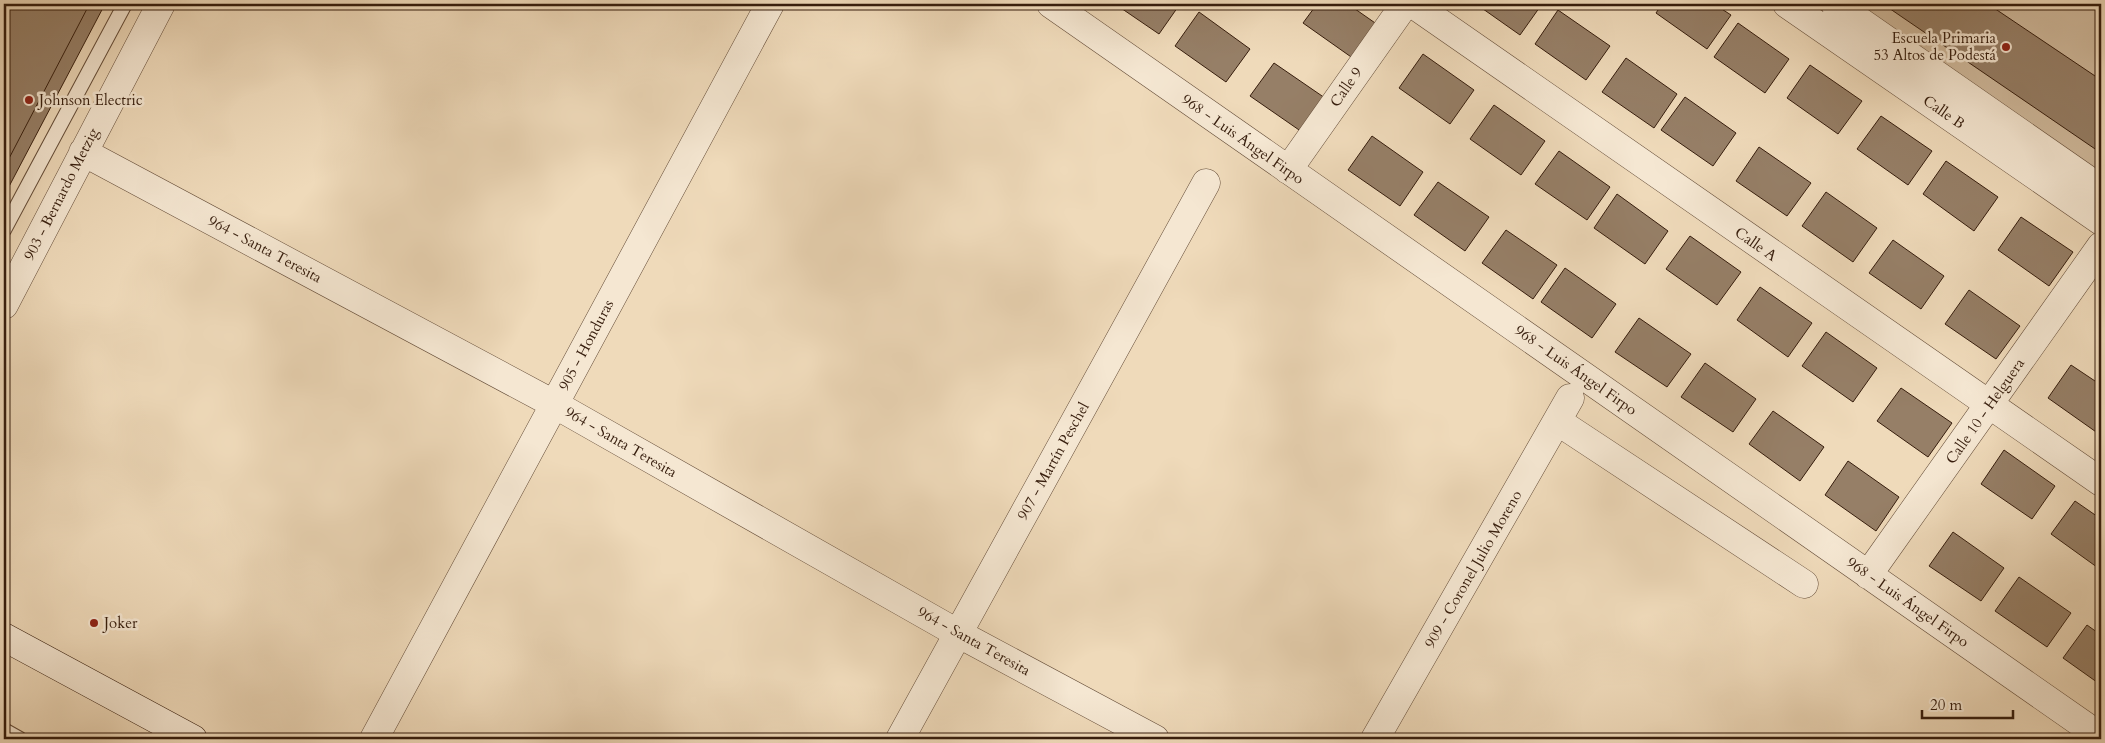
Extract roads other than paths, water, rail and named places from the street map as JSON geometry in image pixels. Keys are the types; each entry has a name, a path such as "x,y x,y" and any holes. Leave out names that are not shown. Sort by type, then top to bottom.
{"street":[{"name":"903 - Bernardo Metzig","path":"4,305 160,4"},
{"name":"905 - Honduras","path":"374,739 770,4"},
{"name":"968 - Luis Ángel Firpo","path":"1050,4 2101,737"},
{"name":"Calle 9","path":"1288,170 1404,4"},
{"name":"Calle A","path":"1413,4 2101,482"},
{"name":"Calle B","path":"1786,4 2101,221"},
{"name":"Calle B","path":"1835,4 2101,189"},
{"name":"964 - Santa Teresita","path":"83,152 554,404 959,634 1154,739"},
{"name":"907 - Martín Peschel","path":"900,739 1206,183"},
{"name":"Calle 10 - Helguera","path":"1868,575 2101,246"},
{"name":"909 - Coronel Julio Moreno","path":"1375,739 1564,410 1804,584"},
{"path":"4,637 193,739"}],"lane":[{"path":"4,230 125,4"},
{"path":"4,730 20,739"}],"place":[{"name":"Escuela Primaria 53 Altos de Podestá","path":"2006,47"},
{"name":"Johnson Electric","path":"29,100"},
{"name":"Joker","path":"94,623"}]}
